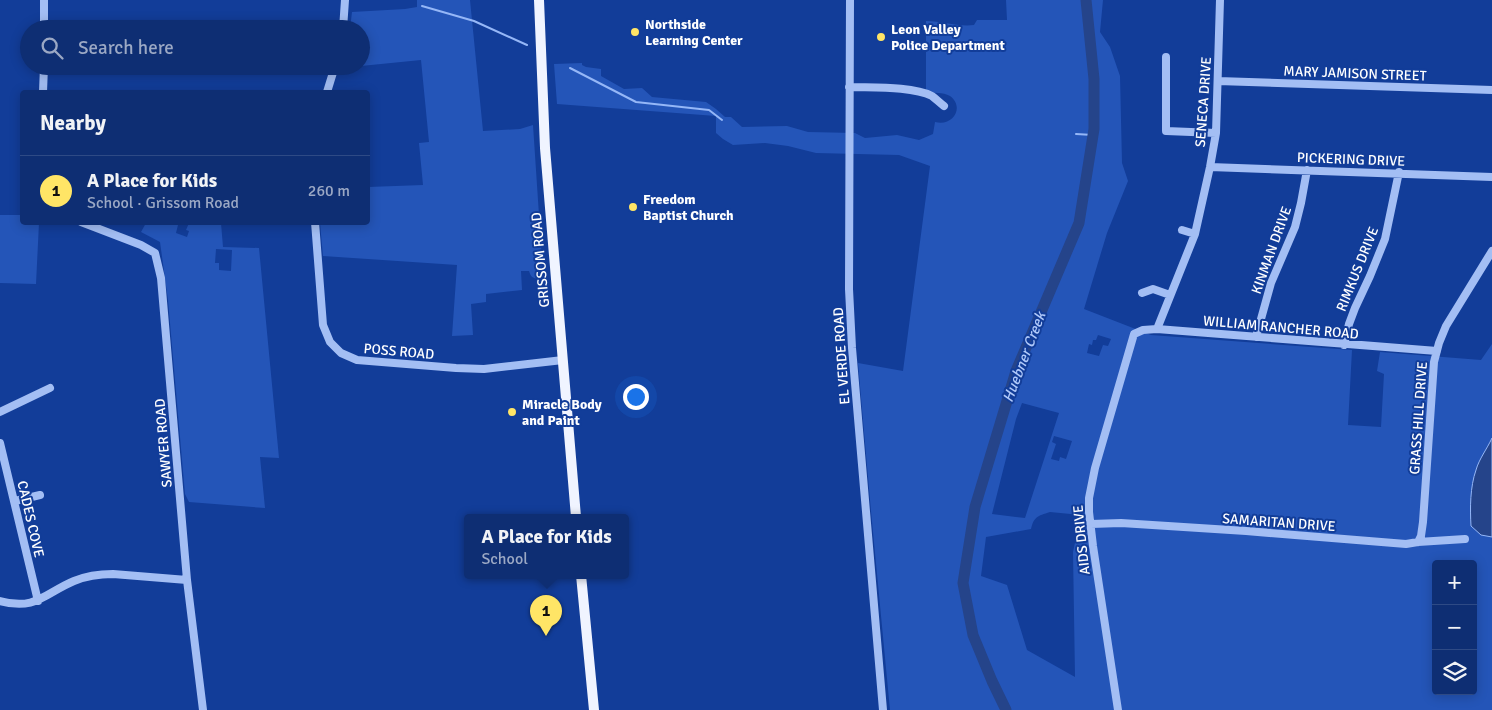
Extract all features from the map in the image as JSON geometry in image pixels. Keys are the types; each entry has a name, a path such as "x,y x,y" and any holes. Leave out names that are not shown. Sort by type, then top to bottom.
{"main road":[{"name":"GRISSOM ROAD","path":"539,0 545,148 576,514"},
{"path":"581,579 594,710"}],"street":[{"path":"44,0 44,20"},
{"path":"344,20 345,0"},
{"name":"EL VERDE ROAD","path":"850,0 849,290 852,348 883,710"},
{"name":"SENECA DRIVE","path":"1157,329 1195,234 1210,167 1216,133 1220,0"},
{"path":"1166,57 1166,131 1216,133"},
{"path":"43,90 44,75"},
{"path":"328,90 332,75"},
{"name":"MARY JAMISON STREET","path":"1218,81 1492,90"},
{"path":"849,88 898,89 925,94 933,97 944,106"},
{"name":"PICKERING DRIVE","path":"1210,167 1399,172 1492,177"},
{"name":"KINMAN DRIVE","path":"1256,337 1270,283 1294,227 1307,170"},
{"name":"RIMKUS DRIVE","path":"1344,345 1355,308 1384,240 1399,172"},
{"name":"SAWYER ROAD","path":"89,225 140,245 155,253 160,278 188,580 203,710"},
{"name":"POSS ROAD","path":"315,225 323,325 330,342 341,353 357,360 451,368 484,369 563,360"},
{"path":"1182,230 1195,234"},
{"name":"GRASS HILL DRIVE","path":"1418,542 1423,522 1434,362 1446,326 1492,251"},
{"path":"1142,293 1154,289 1170,295"},
{"name":"WILLIAM RANCHER ROAD","path":"1132,343 1134,334 1143,330 1157,329 1437,351"},
{"name":"AIDS DRIVE","path":"1118,710 1091,524 1090,498 1095,468 1132,343"},
{"path":"0,412 50,388"},
{"name":"CADES COVE","path":"0,443 38,601"},
{"path":"15,501 40,496"},
{"name":"SAMARITAN DRIVE","path":"1091,524 1121,523 1406,544 1465,539"},
{"path":"0,601 20,604 38,601 73,581 92,575 113,574 188,580"}],"shaded area":[{"path":"417,0 470,0 483,131 520,129 533,125 543,275 537,279 530,275 529,271 521,271 522,290 486,294 486,302 471,304 473,335 452,336 457,265 323,256 320,225 370,225 370,187 423,185 419,143 429,142 421,60 370,65 370,20 351,20 352,12 417,7"},
{"path":"1006,0 1103,0 1100,32 1110,47 1120,76 1122,163 1128,181 1107,233 1084,309 1151,335 1352,350 1348,425 1381,427 1384,374 1377,371 1380,352 1481,360 1492,344 1492,710 890,710 858,363 903,371 930,166 899,155 816,153 765,143 733,145 716,133 716,116 557,104 554,64 582,63 586,67 601,69 601,76 624,89 642,88 652,97 706,102 725,117 731,117 742,127 787,126 808,132 855,133 865,138 897,135 919,140 933,134 935,122 947,122 952,119 957,110 957,105 950,96 926,92 926,21 974,25 977,20 1007,20","holes":["1098,335 1111,339 1108,346 1103,345 1099,356 1087,353 1089,344 1092,345 1093,340 1096,340","1022,403 1059,413 1025,518 992,514 1016,419","1054,436 1072,441 1066,459 1060,457 1059,461 1051,459 1056,444 1052,442","1050,512 1081,515 1073,552 1075,677 1027,650 1007,585 981,576 986,537 1031,529 1035,519"]},
{"path":"0,215 20,215 20,225 39,225 36,284 0,283"},
{"path":"145,225 178,225 176,233 187,237 189,231 186,230 188,225 221,225 223,247 259,248 279,458 260,457 265,508 189,502 185,494 168,300 160,242 141,232","holes":["216,249 232,250 231,271 219,270 219,263 215,263"]},
{"path":"1492,438 1492,537 1481,535 1471,526 1471,512 1474,477 1479,462"}],"waterway":[{"name":"Huebner Creek","path":"1006,710 973,635 963,583 975,507 1016,371 1079,223 1094,129 1094,79 1086,0"},
{"path":"422,6 474,21 527,45"},
{"path":"570,68 636,102 709,110 722,120"},
{"path":"1076,134 1093,135"}],"place":[{"name":"Northside Learning Center","path":"635,32"},
{"name":"Leon Valley Police Department","path":"881,37"},
{"name":"Freedom Baptist Church","path":"633,207"},
{"name":"Miracle Body and Paint","path":"512,412"},
{"name":"A Place for Kids","path":"546,636"}]}
